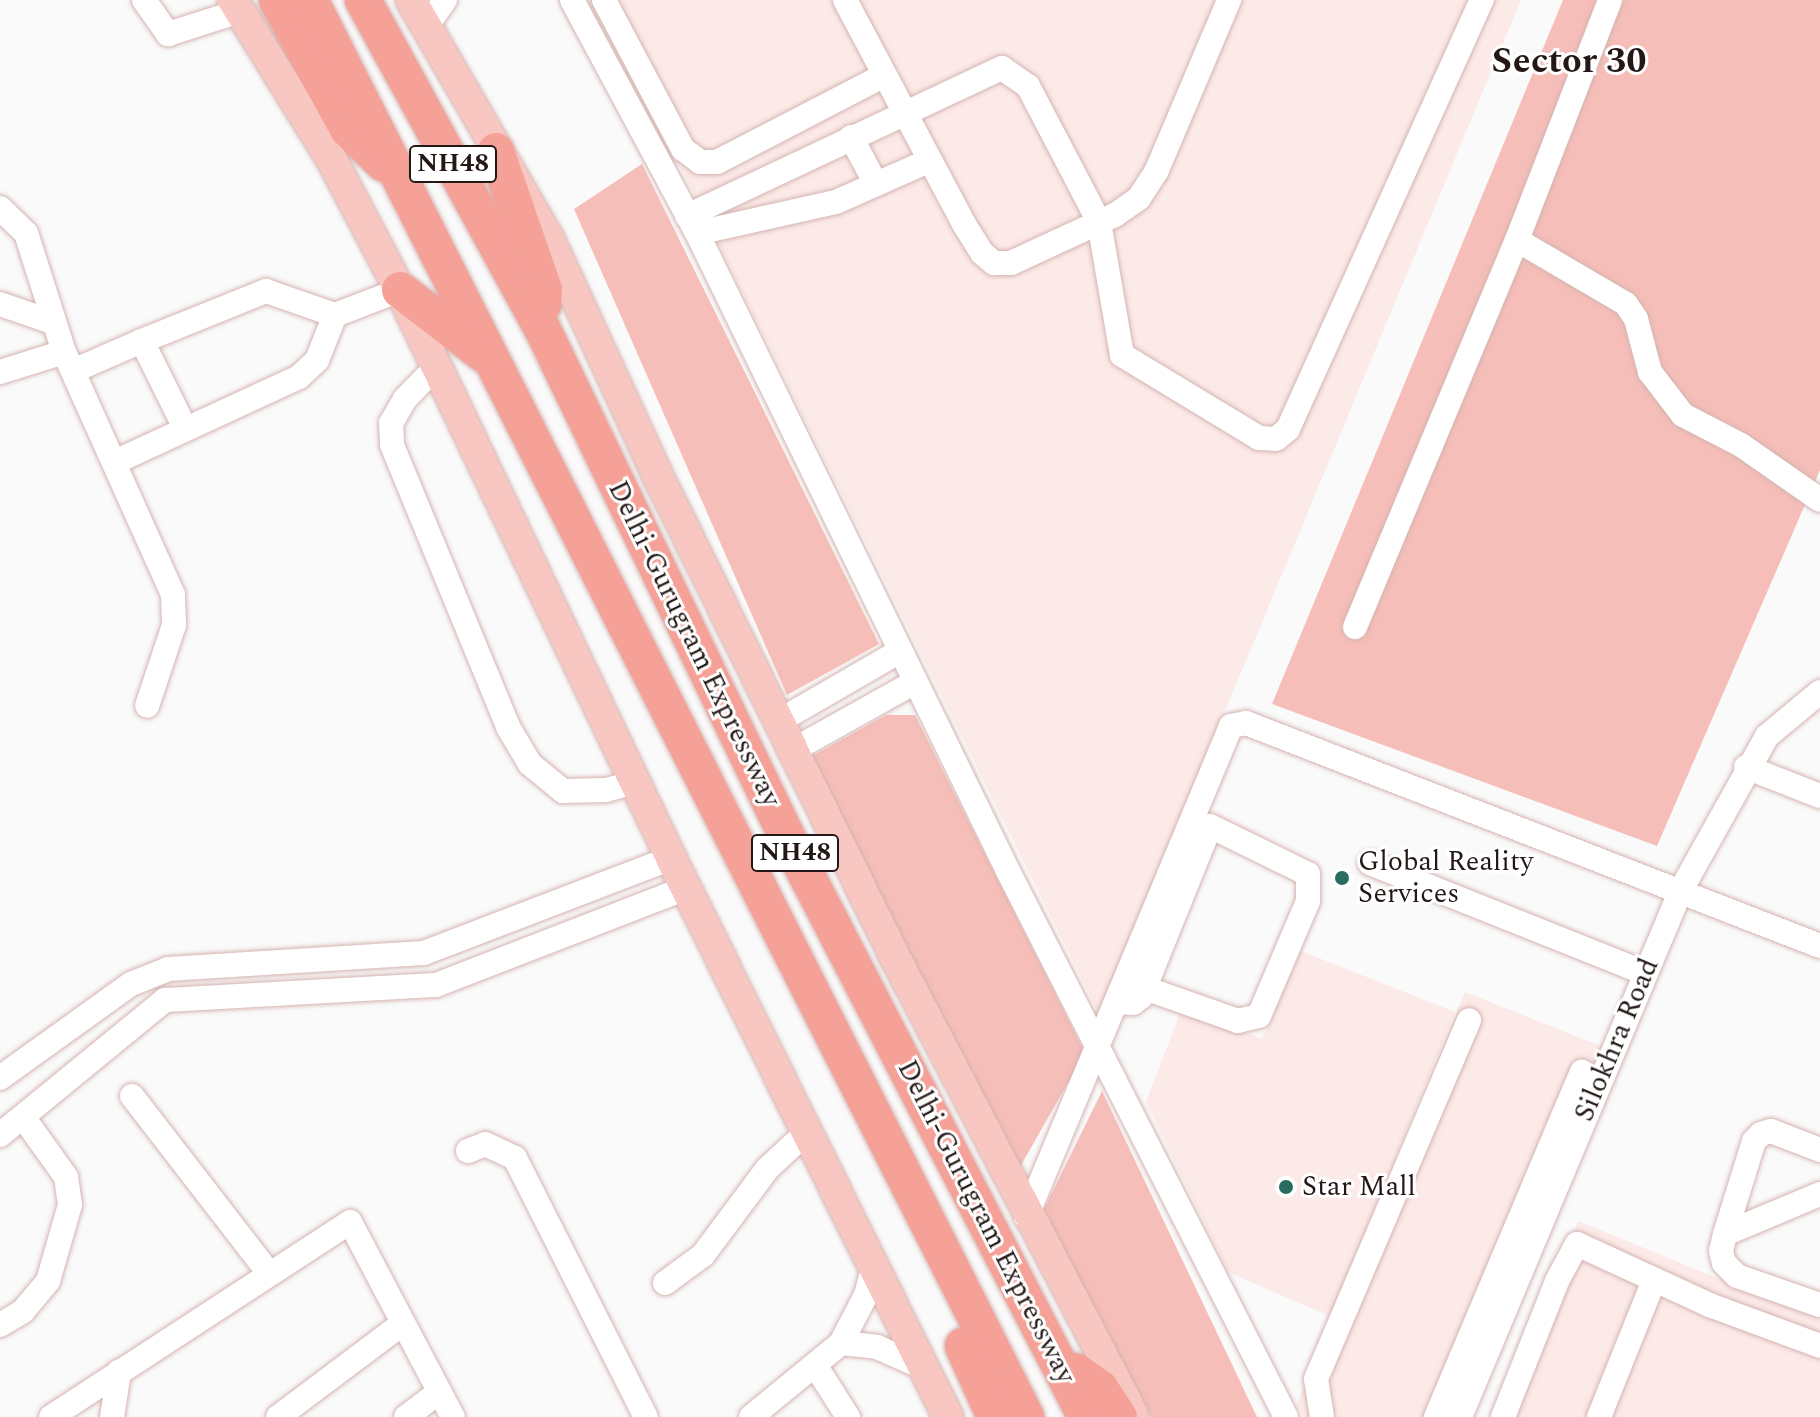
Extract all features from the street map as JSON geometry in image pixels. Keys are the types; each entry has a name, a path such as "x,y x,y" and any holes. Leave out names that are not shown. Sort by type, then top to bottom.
{"highway":[{"path":"277,0 348,129 397,175"},
{"name":"Delhi-Gurugram Expressway","path":"310,0 339,48 397,175 1026,1417"},
{"name":"Delhi-Gurugram Expressway","path":"363,0 542,328 786,835 1086,1417"},
{"path":"496,151 544,290 542,328"},
{"path":"400,290 490,360"},
{"path":"922,1213 930,1278 995,1417"},
{"path":"1062,1369 1077,1372 1100,1388 1119,1417"}],"main road":[{"path":"411,0 549,239 657,474 1026,1217 1135,1417"},
{"path":"236,6 333,162 400,290 671,858 920,1366 948,1417"}],"street":[{"path":"144,0 168,34 236,6"},
{"path":"426,27 445,0"},
{"path":"572,0 692,225 1099,1052 1286,1417"},
{"path":"604,0 683,149 700,162 717,162 883,76"},
{"path":"845,0 928,161 982,253 994,263 1011,263 1099,222 1139,198 1157,170 1229,0"},
{"path":"692,225 851,137 1002,68 1018,74 1099,222 1122,355 1259,438 1276,439 1288,429 1482,0"},
{"path":"1355,627 1517,240 1610,0"},
{"path":"851,137 876,184"},
{"path":"692,225 799,213 928,161"},
{"path":"0,208 26,233 52,322 68,362 173,595 174,625 147,706"},
{"path":"1517,240 1626,304 1636,319 1650,372 1683,415 1741,445 1820,500"},
{"path":"0,372 68,362 142,341 266,291 335,315 400,290"},
{"path":"0,304 52,322"},
{"path":"115,462 184,426 299,377 317,360 335,315"},
{"path":"142,341 184,426"},
{"path":"436,367 405,399 391,423 392,445 508,727 530,764 563,791 606,790 636,782"},
{"path":"781,720 900,651"},
{"path":"795,749 915,682"},
{"name":"Silokhra Road","path":"1460,1417 1681,890 1746,767 1767,736 1820,692"},
{"path":"1026,1217 1099,1052 1221,743 1231,726 1246,723 1820,946"},
{"path":"1746,767 1820,796"},
{"path":"1117,1002 1133,1003 1145,988 1210,826 1283,857 1308,874 1308,901 1259,1016 1238,1021 1145,988"},
{"path":"0,1078 131,984 168,969 424,953 472,938 671,858"},
{"path":"1370,863 1645,973"},
{"path":"0,1135 165,1000 230,993 436,985 486,969 686,888"},
{"path":"472,938 486,969"},
{"path":"228,965 230,993"},
{"path":"1323,1416 1316,1379 1469,1020"},
{"path":"1436,1417 1582,1072"},
{"path":"132,1096 269,1273"},
{"path":"0,1325 23,1311 48,1281 70,1205 66,1177 23,1117"},
{"path":"1820,1150 1771,1131 1761,1134 1754,1141 1725,1234 1724,1263 1737,1276 1820,1305"},
{"path":"665,1283 703,1255 767,1169 807,1132"},
{"path":"468,1151 485,1144 515,1158 646,1417"},
{"path":"1725,1234 1820,1194"},
{"path":"51,1417 350,1222 453,1417"},
{"path":"1538,1230 1820,1346"},
{"path":"1504,1417 1557,1281 1577,1244"},
{"path":"751,1417 841,1343 866,1295 873,1268"},
{"path":"1599,1417 1654,1280"},
{"path":"278,1417 403,1323"},
{"path":"841,1343 877,1347 920,1366"},
{"path":"812,1367 837,1417"},
{"path":"812,1367 848,1417"},
{"path":"112,1417 119,1372"},
{"path":"406,1417 439,1392"}],"shaded area":[{"path":"598,0 1521,0 1099,1014"},
{"path":"1563,0 1820,0 1820,470 1657,846 1272,704"},
{"path":"642,164 879,644 787,695 574,209"},
{"path":"886,715 915,715 1085,1053 1020,1167 807,759"},
{"name":"Star Mall","path":"1301,951 1455,1012 1331,1317 1228,1272 1146,1102 1182,1008 1262,1039"},
{"path":"1465,992 1603,1047 1447,1417 1304,1417 1297,1404"},
{"path":"1102,1091 1257,1417 1150,1417 1042,1213"},
{"path":"1578,1221 1820,1320 1820,1417 1498,1417"}],"place":[{"name":"Global Reality Services","path":"1342,878"},
{"name":"Star Mall","path":"1286,1187"}],"district":[{"name":"Sector 30","path":"1569,62"}]}
